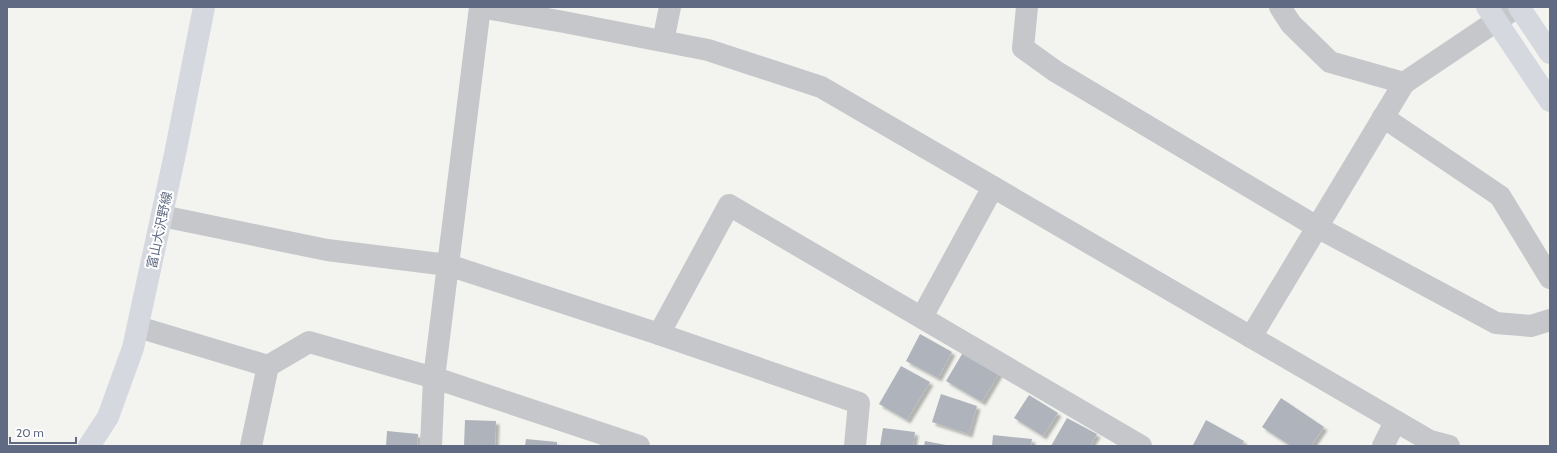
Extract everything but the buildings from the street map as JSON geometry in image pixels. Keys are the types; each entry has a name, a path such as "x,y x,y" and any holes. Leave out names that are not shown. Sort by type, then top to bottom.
{"main road":[{"name":"富山大沢野線","path":"90,446 108,417 133,348 162,216 204,7"},
{"path":"1518,7 1550,53"},
{"path":"1491,14 1550,101"}],"street":[{"path":"431,446 434,378 480,7 708,50 821,87 1430,442 1449,446"},
{"path":"663,41 670,7"},
{"path":"1027,7 1024,48 1055,71 1317,228 1496,323 1531,326 1550,320"},
{"path":"1280,7 1291,24 1330,62 1404,83"},
{"path":"1251,337 1404,83 1491,14 1518,7"},
{"path":"1383,117 1500,196 1550,278"},
{"path":"922,317 993,187"},
{"path":"659,334 729,205 1142,446"},
{"path":"162,216 327,250 448,265 659,334 859,403 856,446"},
{"path":"138,327 268,366 309,342 434,378 639,446"},
{"path":"251,446 268,366"},
{"path":"1383,446 1396,422"}]}
